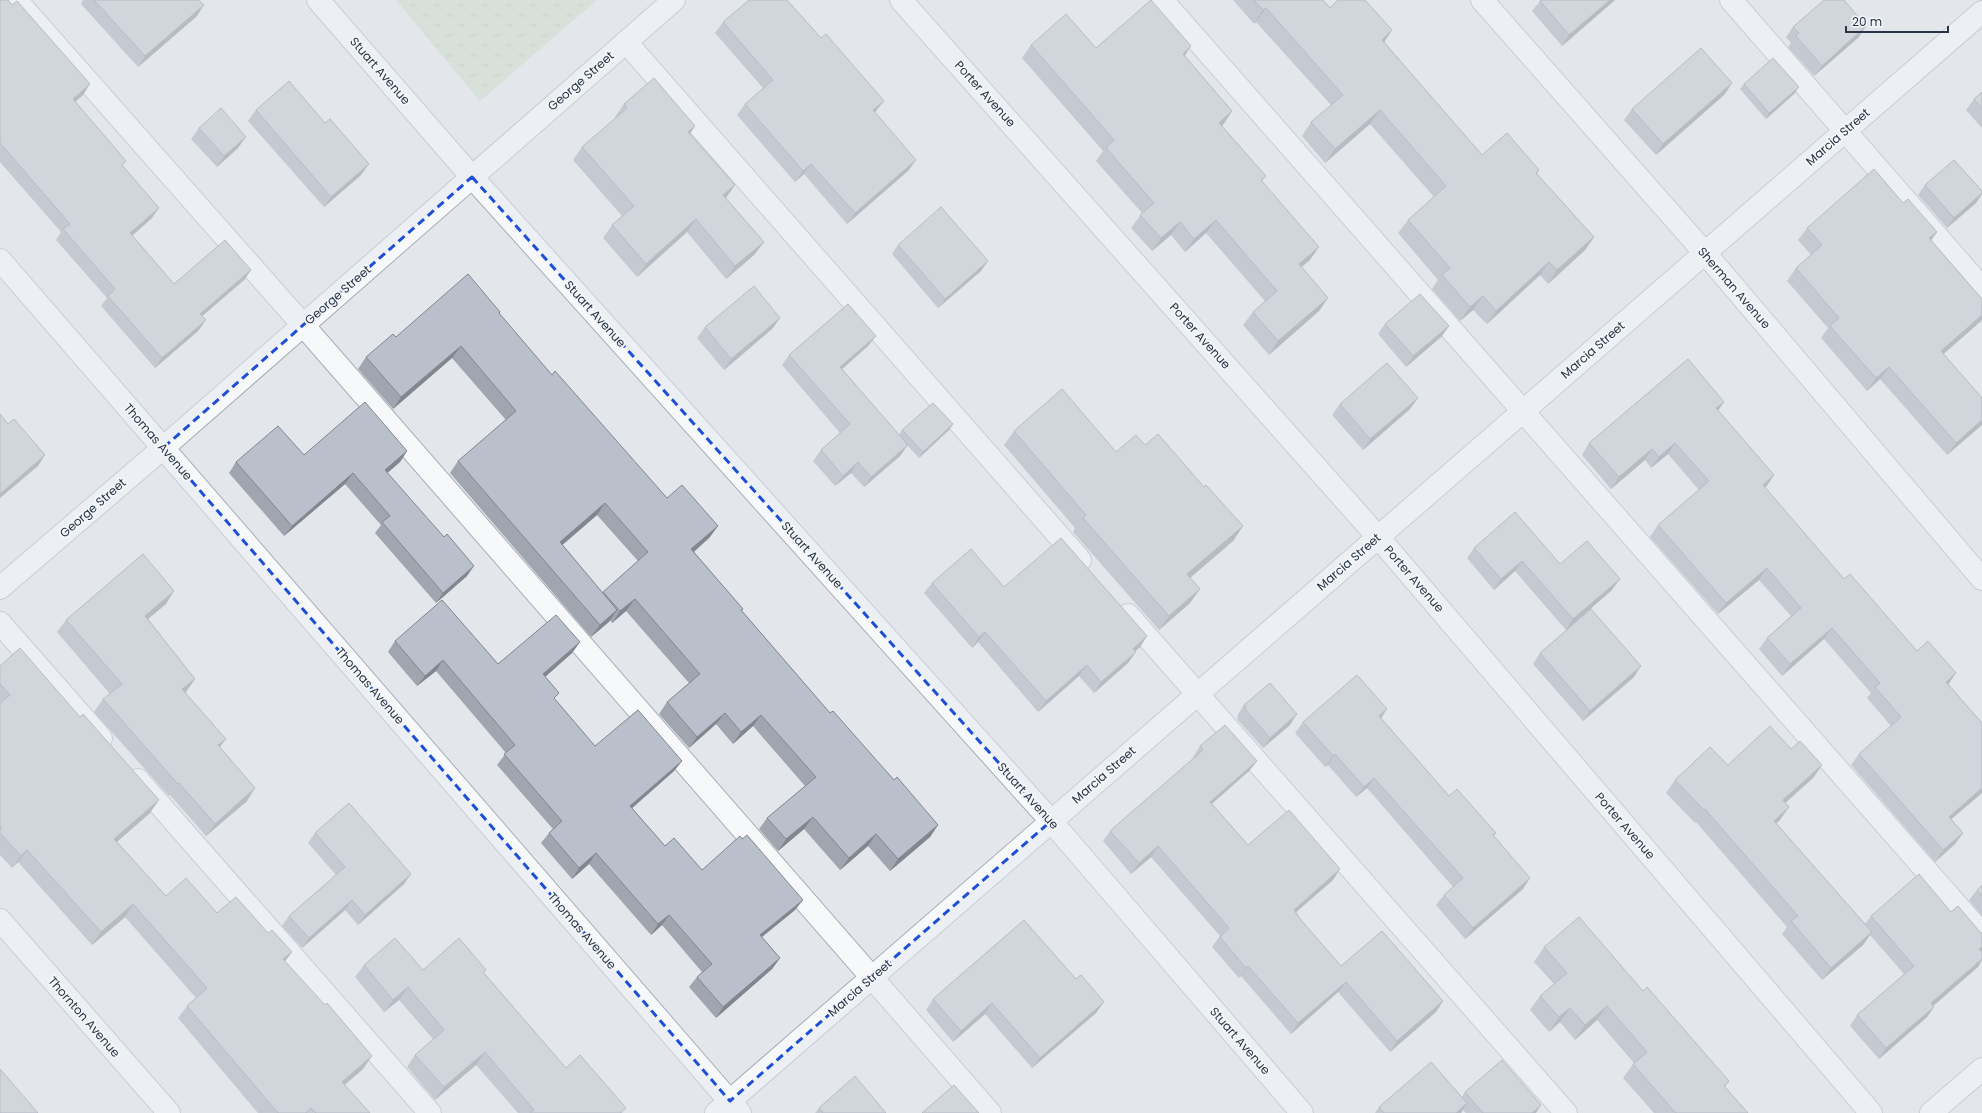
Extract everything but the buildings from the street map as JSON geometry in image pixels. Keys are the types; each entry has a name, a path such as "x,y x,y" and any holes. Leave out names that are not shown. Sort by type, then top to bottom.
{"street":[{"path":"16,0 303,325 990,1113"},
{"name":"Stuart Avenue","path":"318,0 472,177 1051,821 1302,1113"},
{"name":"George Street","path":"0,588 163,448 674,0"},
{"name":"Porter Avenue","path":"901,0 1378,537 1871,1113"},
{"path":"1162,0 1982,934"},
{"name":"Sherman Avenue","path":"1482,0 1705,253 1982,578"},
{"path":"1731,0 1982,288"},
{"name":"Marcia Street","path":"728,1109 872,978 1051,821 1982,12"},
{"path":"626,42 1092,574"},
{"name":"Thomas Avenue","path":"0,260 163,448 728,1109"},
{"path":"1113,598 1566,1113"},
{"path":"0,623 430,1113"},
{"name":"Thornton Avenue","path":"0,920 169,1113"},
{"path":"1931,1113 1982,1069"}],"highlighted area":[{"path":"472,177 1051,821 730,1101 163,448"}],"green space":[{"path":"396,0 597,0 480,101"}]}
